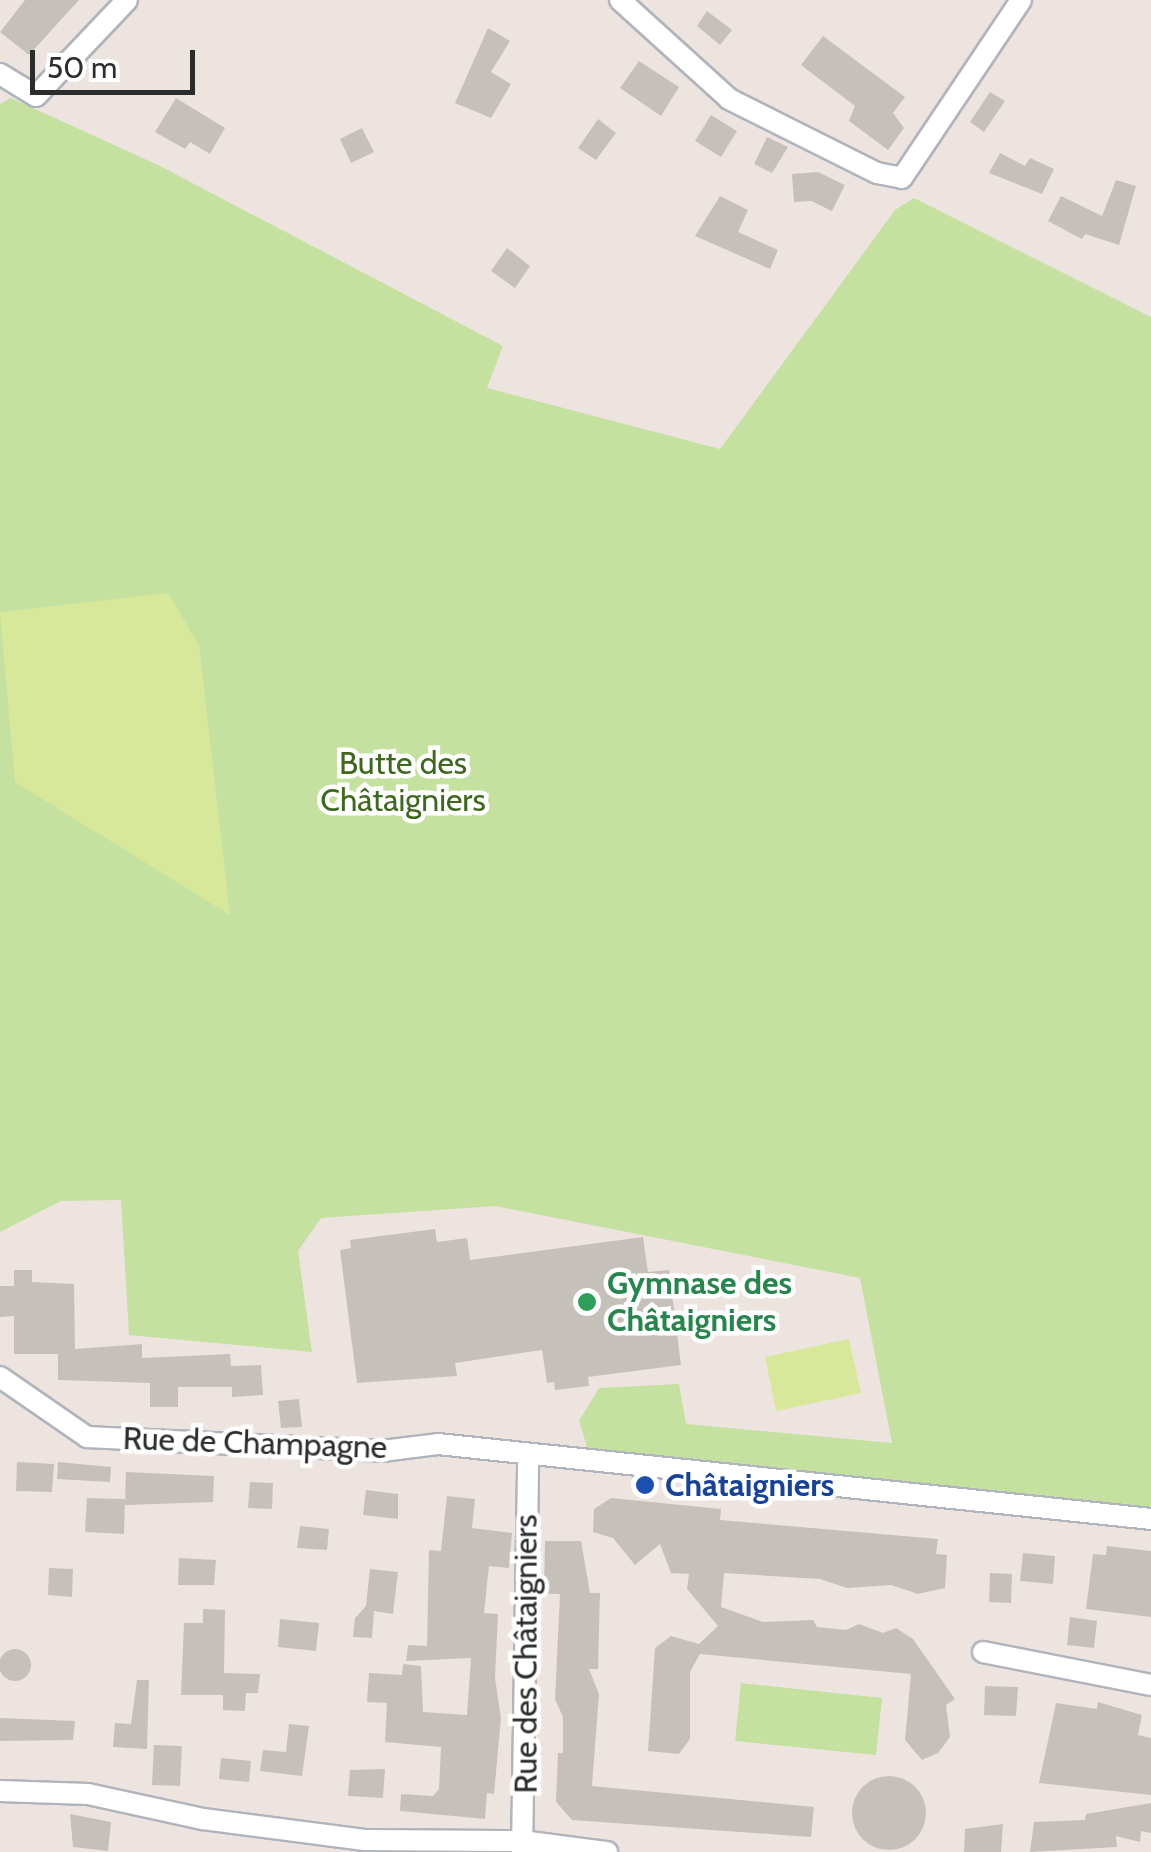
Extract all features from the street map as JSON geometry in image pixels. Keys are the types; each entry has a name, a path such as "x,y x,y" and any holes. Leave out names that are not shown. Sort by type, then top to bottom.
{"street":[{"path":"0,74 36,96 127,0"},
{"path":"620,0 729,99 877,174 902,178 1021,0"},
{"name":"Rue de Champagne","path":"0,1377 88,1437 382,1451 438,1444 1151,1519"},
{"name":"Rue des Châtaigniers","path":"522,1847 528,1455"},
{"path":"983,1652 1151,1685"},
{"path":"0,1791 88,1794 203,1819 365,1840 607,1852"}],"green space":[{"name":"Butte des Châtaigniers","path":"11,98 158,165 503,346 487,388 720,449 895,210 914,198 1151,317 1151,1510 588,1450 579,1421 599,1388 679,1384 686,1424 892,1443 860,1278 495,1206 321,1218 298,1251 312,1352 129,1335 121,1200 61,1201 0,1232 0,104"},
{"path":"168,593 199,645 230,915 15,782 0,612"},
{"path":"849,1339 861,1393 776,1411 765,1357"},
{"path":"741,1683 882,1698 876,1755 735,1741"}],"building":[{"path":"25,0 79,0 29,55 0,32"},
{"path":"707,11 732,30 720,45 697,26"},
{"path":"488,28 510,41 491,72 511,84 491,118 455,103"},
{"path":"823,36 905,97 893,113 904,128 888,150 849,121 855,106 801,65"},
{"path":"639,61 679,87 661,116 620,88"},
{"path":"990,92 1005,101 984,132 970,122"},
{"path":"176,98 225,128 210,154 190,142 185,149 155,132"},
{"path":"711,115 737,131 721,157 695,141"},
{"path":"598,119 616,133 596,160 578,148"},
{"path":"362,128 374,152 351,163 340,139"},
{"path":"767,137 788,147 772,173 754,164"},
{"path":"1000,153 1025,166 1030,158 1054,169 1042,194 989,173"},
{"path":"818,172 845,185 832,211 811,201 794,202 792,174"},
{"path":"1116,180 1136,186 1119,245 1085,234 1082,239 1048,221 1061,196 1102,216"},
{"path":"720,196 748,210 738,232 778,250 770,269 695,236"},
{"path":"507,248 530,266 515,288 491,271"},
{"name":"Gymnase des Châtaigniers","path":"435,1229 437,1242 467,1238 470,1260 643,1237 648,1272 669,1270 681,1365 588,1377 589,1386 555,1390 554,1382 547,1383 542,1350 455,1363 457,1376 357,1383 340,1250 351,1248 350,1240"},
{"path":"14,1270 32,1270 32,1282 74,1284 75,1349 142,1344 142,1358 230,1354 231,1366 261,1365 263,1395 232,1397 232,1387 178,1387 178,1407 150,1407 150,1383 58,1380 58,1354 14,1354 14,1316 0,1317 0,1286 14,1286"},
{"path":"299,1399 302,1427 281,1428 278,1401"},
{"path":"17,1462 54,1464 52,1492 16,1491"},
{"path":"58,1462 111,1467 110,1482 57,1479"},
{"path":"126,1472 214,1476 213,1502 125,1505"},
{"path":"250,1482 273,1483 272,1509 248,1508"},
{"path":"366,1490 398,1494 398,1519 363,1515"},
{"path":"447,1496 475,1499 472,1528 512,1533 509,1568 489,1566 484,1613 498,1614 495,1678 501,1718 494,1794 487,1793 485,1819 400,1811 401,1794 433,1796 439,1789 441,1747 385,1742 387,1703 367,1702 369,1673 402,1675 403,1664 421,1666 423,1712 467,1715 471,1658 406,1661 408,1645 427,1646 429,1550 441,1551"},
{"path":"87,1498 125,1499 124,1534 85,1532"},
{"path":"611,1498 721,1509 720,1520 938,1539 936,1554 947,1555 945,1588 918,1594 891,1585 847,1588 820,1579 724,1573 721,1607 763,1622 813,1620 817,1627 846,1630 859,1624 883,1633 896,1628 913,1639 955,1699 946,1705 950,1737 938,1753 922,1760 905,1740 911,1674 700,1654 690,1672 690,1739 679,1754 648,1751 655,1648 671,1636 699,1644 718,1626 687,1589 689,1574 671,1573 660,1544 635,1565 613,1538 593,1532 594,1509"},
{"path":"300,1526 329,1529 327,1550 297,1548"},
{"path":"545,1541 581,1541 590,1593 600,1593 598,1669 589,1669 599,1694 592,1786 814,1807 811,1837 572,1820 556,1802 558,1753 563,1753 563,1717 555,1699 560,1594 549,1594 544,1585"},
{"path":"1107,1546 1151,1551 1151,1617 1086,1609 1093,1554 1106,1555"},
{"path":"1023,1553 1055,1556 1053,1584 1020,1581"},
{"path":"179,1558 216,1560 214,1585 178,1585"},
{"path":"49,1568 73,1569 72,1597 48,1595"},
{"path":"370,1569 398,1572 393,1614 374,1611 372,1638 353,1637 355,1618 366,1606"},
{"path":"990,1573 1012,1574 1011,1603 989,1602"},
{"path":"203,1609 225,1610 224,1673 260,1674 258,1693 246,1693 245,1711 223,1710 223,1695 181,1695 184,1623 203,1623"},
{"path":"1070,1617 1097,1621 1094,1648 1067,1645"},
{"path":"280,1619 319,1623 316,1651 278,1647"},
{"path":"15,1649 26,1654 31,1665 26,1676 15,1681 4,1676 -1,1665 4,1654"},
{"path":"137,1680 149,1680 147,1749 113,1747 115,1723 131,1724"},
{"path":"985,1686 1018,1687 1016,1716 984,1715"},
{"path":"1098,1702 1142,1715 1138,1735 1151,1738 1151,1795 1039,1783 1056,1703 1097,1709"},
{"path":"0,1718 75,1721 73,1740 0,1741"},
{"path":"289,1724 309,1726 302,1776 260,1771 263,1750 286,1752"},
{"path":"154,1745 182,1746 180,1786 152,1785"},
{"path":"221,1758 251,1761 249,1782 219,1779"},
{"path":"385,1769 383,1798 348,1796 350,1770"},
{"path":"889,1776 915,1787 926,1813 915,1839 889,1850 863,1839 852,1813 863,1787"},
{"path":"1151,1803 1151,1833 1141,1831 1140,1842 1116,1836 1117,1847 1030,1852 1034,1822 1085,1820 1086,1814"},
{"path":"70,1814 111,1822 108,1851 73,1847"},
{"path":"1003,1824 1001,1852 964,1852 965,1829"}],"place":[{"name":"Gymnase des Châtaigniers","path":"587,1302"},
{"name":"Châtaigniers","path":"645,1485"}]}
